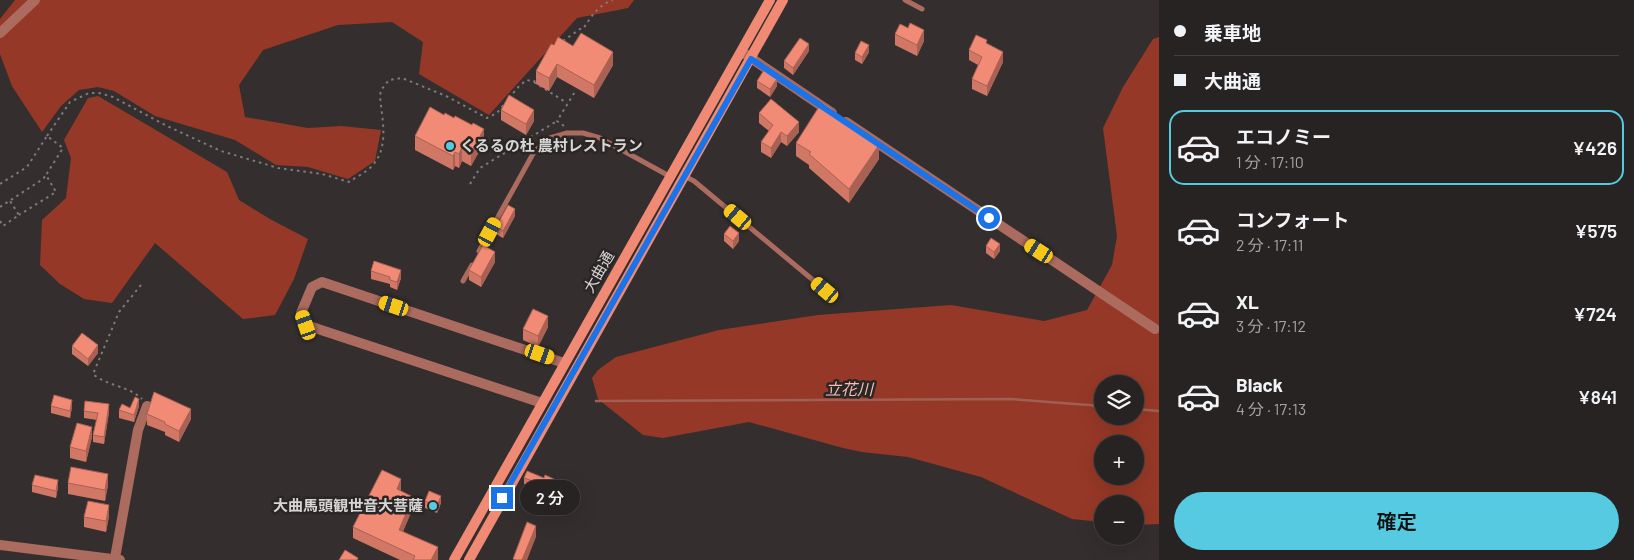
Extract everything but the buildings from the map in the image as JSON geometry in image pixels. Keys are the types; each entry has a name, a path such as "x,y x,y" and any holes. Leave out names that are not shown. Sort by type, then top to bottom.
{"main road":[{"name":"大曲通","path":"454,560 770,0"},
{"name":"大曲通","path":"469,560 783,0"}],"street":[{"path":"0,33 35,0"},
{"path":"742,52 1155,329"},
{"path":"542,402 306,325 301,313 312,287 322,282 564,363"},
{"path":"0,545 118,559 138,430 147,406"}],"lane":[{"path":"905,0 922,9"},
{"path":"463,281 534,152 550,138 568,133 583,132 600,138 670,177 685,176 694,181 825,290"}],"path":[{"path":"560,43 580,29 583,29 595,11 604,2 612,0"},
{"path":"534,82 538,74"},
{"path":"0,184 27,167 70,102 89,93 99,93 113,97 166,126 221,151 278,168 322,174 348,182 370,169 381,151 384,140 380,96 381,90 388,80 402,78 446,96 487,118 497,113 520,84 526,80 534,82 568,103"},
{"path":"470,184 480,168 556,121 576,90"},
{"path":"556,121 564,125 568,133"},
{"path":"0,207 43,179 46,175 63,148 47,136"},
{"path":"0,220 3,226 56,192 46,175"},
{"path":"10,201 19,215"},
{"path":"141,285 119,312 93,374 101,381 136,394 147,406"}],"shaded area":[{"path":"15,0 634,0 628,8 577,18 489,115 419,74 423,42 392,22 338,25 263,50 239,85 245,117 308,128 341,126 381,130 375,161 348,179 308,167 276,165 235,140 155,116 114,91 98,87 79,90 61,106 42,132 12,86 0,54 0,19"},
{"path":"1159,37 1159,524 1144,525 1144,495 1094,495 1094,521 1072,519 981,477 908,457 843,448 749,422 663,438 643,435 598,399 592,378 598,370 616,357 719,330 818,315 951,305 1044,321 1087,310 1112,265 1117,236 1103,128 1123,87 1153,39"},
{"path":"98,96 227,172 239,200 308,239 294,279 275,315 243,319 155,243 112,303 84,299 60,284 40,265 42,220 66,198 71,158 64,140 88,98"}],"waterway":[{"name":"立花川","path":"596,401 1011,399 1094,405"},
{"name":"立花川","path":"1144,410 1159,411"}],"place":[{"name":"くるるの杜 農村レストラン","path":"450,146"},
{"name":"大曲馬頭観世音大菩薩","path":"433,506"}],"route":[{"path":"502,498 751,59 989,218"}]}
